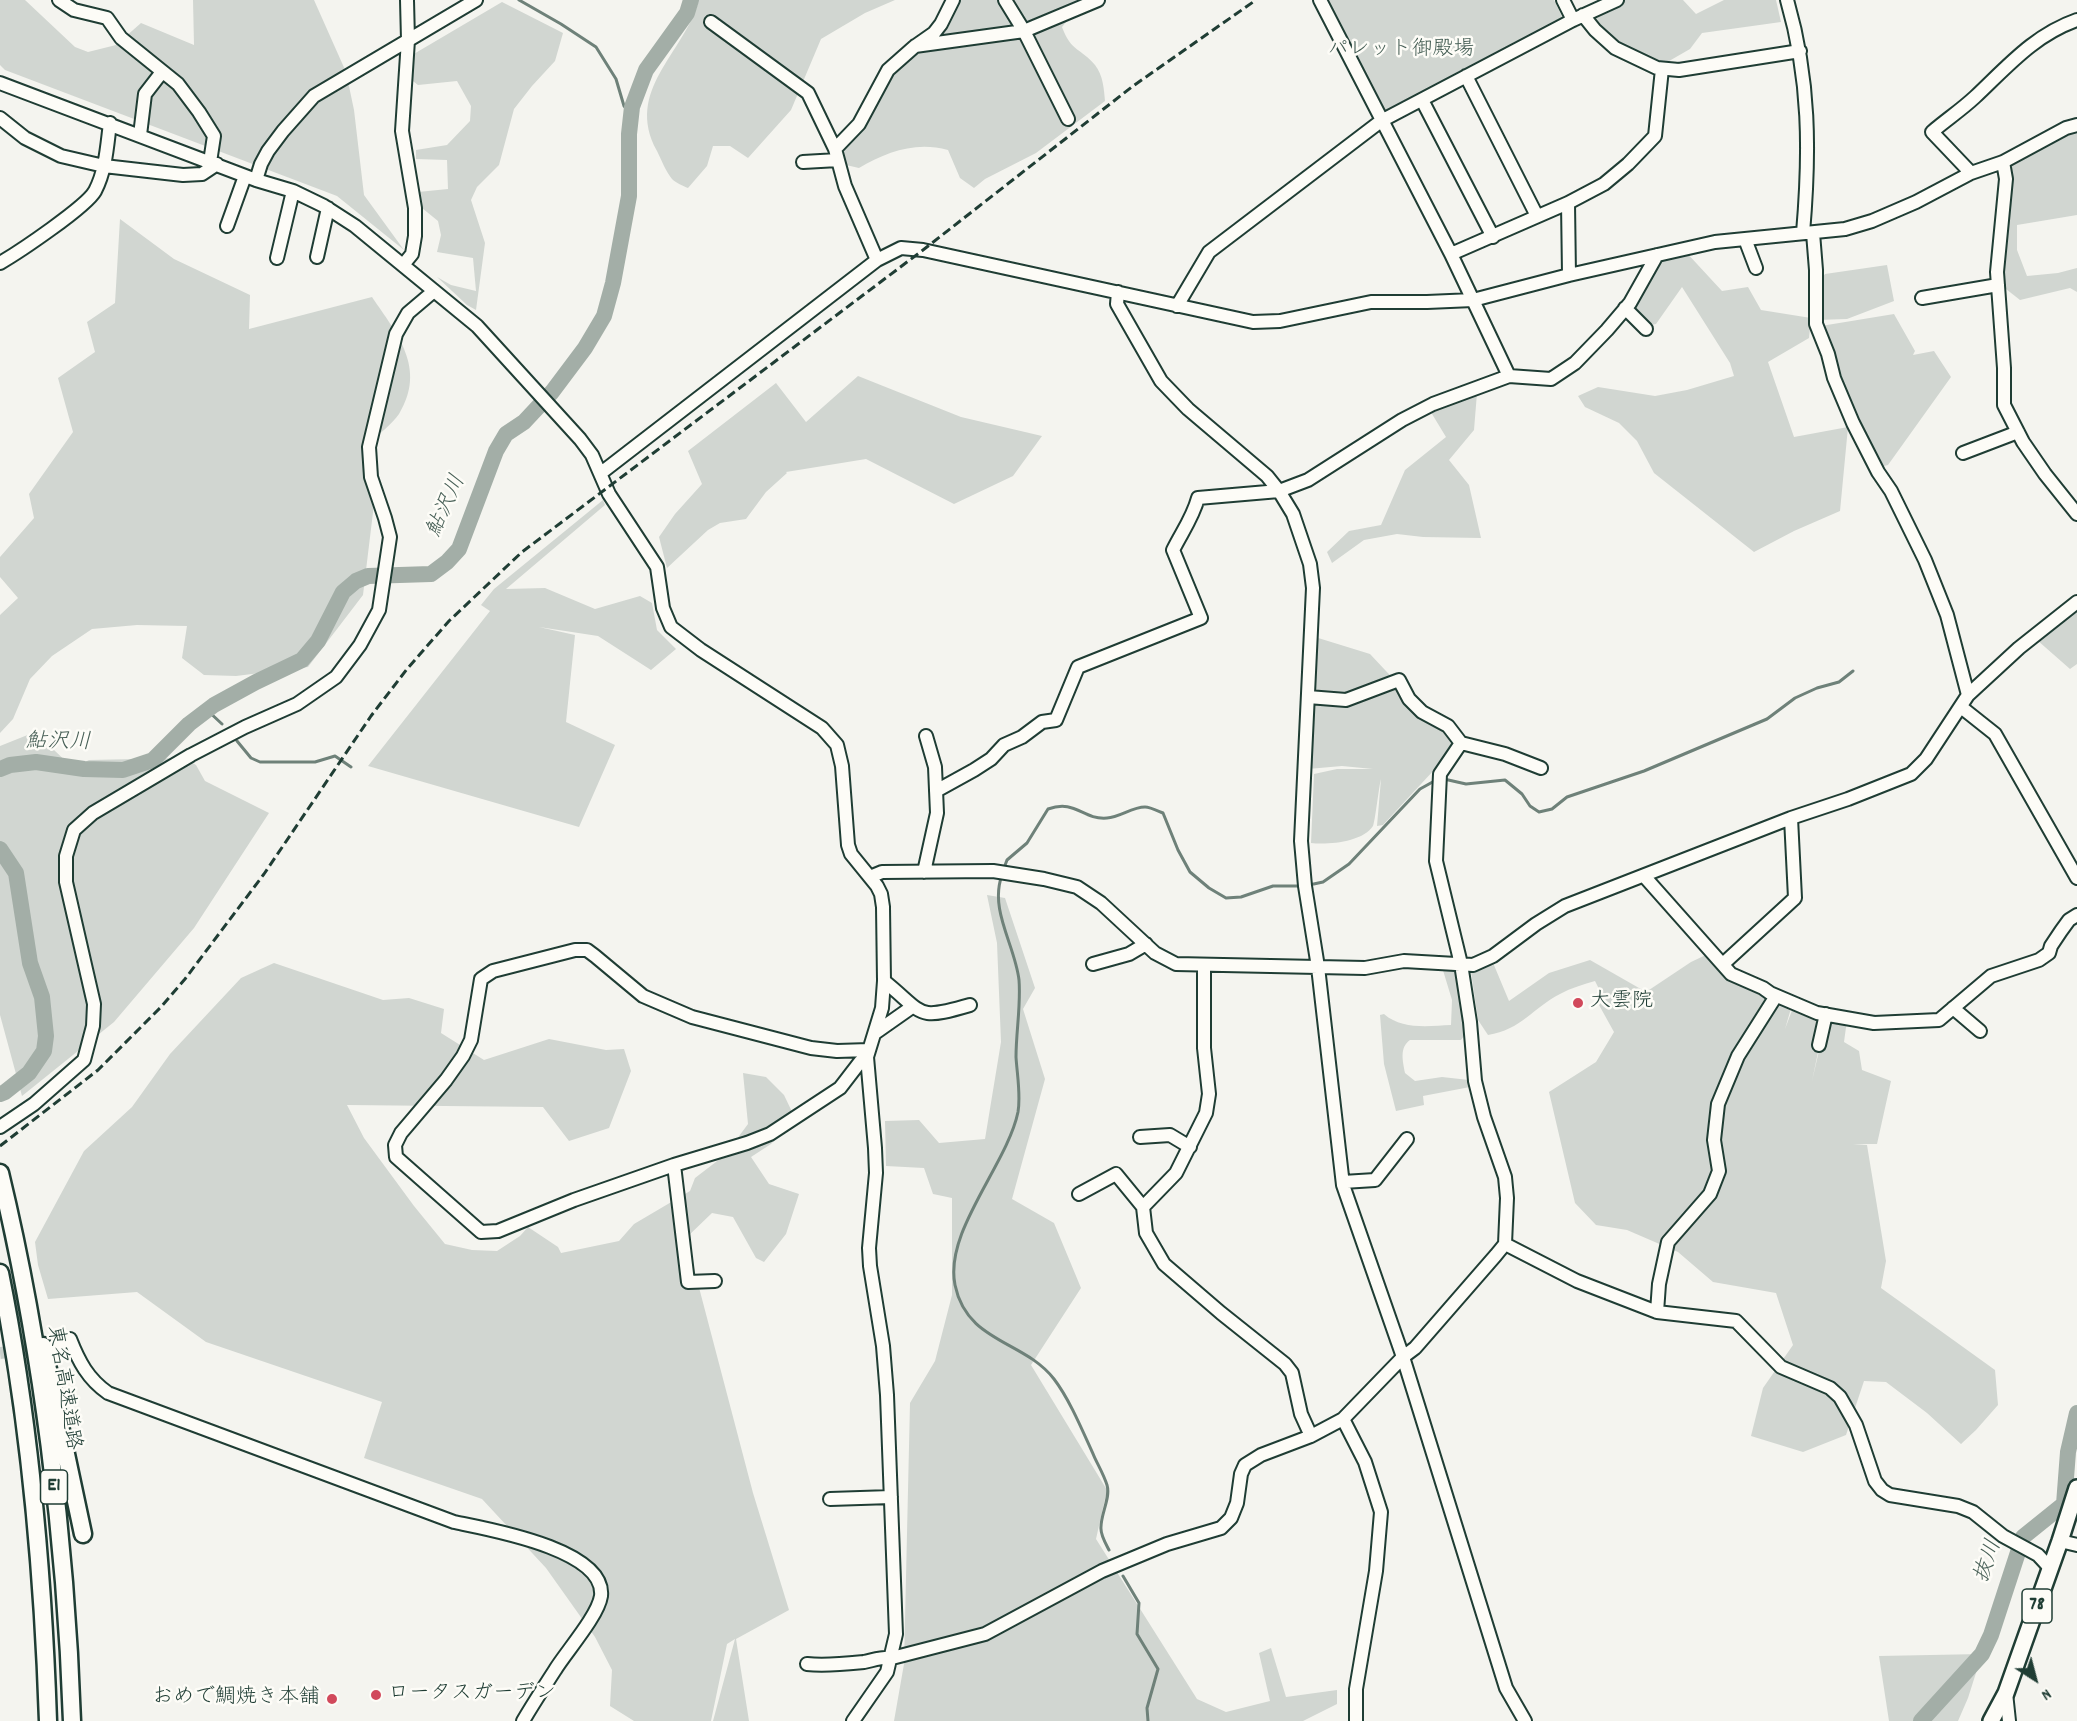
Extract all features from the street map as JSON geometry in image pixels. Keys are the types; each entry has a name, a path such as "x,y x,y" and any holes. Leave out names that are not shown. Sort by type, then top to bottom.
{"highway":[{"name":"東名高速道路","path":"0,1173 18,1256 51,1465 72,1721"},
{"path":"18,1256 50,1369 83,1534"},
{"name":"東名高速道路","path":"0,1274 24,1417 32,1488 43,1613 48,1721"}],"main road":[{"name":"78","path":"1991,1721 2006,1693 2077,1488"}],"street":[{"path":"0,118 26,138 61,156 104,166 183,175 202,174 214,163 214,136 199,111 178,84 121,38 107,18 74,10 58,0"},
{"path":"403,265 412,254 415,236 415,208 402,131 408,40 407,0"},
{"path":"227,226 250,178 268,151 314,96 476,0"},
{"path":"803,162 837,154 859,124 888,70 914,46 934,33 953,0"},
{"path":"1005,0 1024,31 1068,119"},
{"path":"914,46 1024,31 1098,0"},
{"path":"1320,0 1451,254 1509,376"},
{"path":"1563,0 1578,18 1615,48 1657,68 1679,70 1800,51"},
{"path":"1177,306 1209,252 1381,121 1617,0"},
{"path":"1787,0 1800,51 1804,84 1809,171 1808,233 1816,270 1816,324 1828,354 1834,378 1853,423 1878,472 1891,491 1925,560 1947,615 1968,695"},
{"path":"1971,173 1932,132 1973,99 2025,48 2046,33 2077,20"},
{"path":"711,22 808,93 837,154 845,186 877,260"},
{"path":"1451,254 1568,203 1604,184 1628,164 1655,136 1662,69"},
{"path":"140,135 145,94 162,72"},
{"path":"1466,76 1537,216"},
{"path":"0,83 250,178 293,191 328,208 355,226 477,326 592,455 606,487 657,567 663,608 671,627 701,650 822,728 837,745 842,766 848,845 851,854 881,894 884,981 882,1008 868,1054 876,1156 870,1227 870,1266 885,1375 896,1634 887,1672 853,1721"},
{"path":"1422,99 1493,237"},
{"path":"0,263 75,210 94,193 104,166 110,123"},
{"path":"601,473 877,260 901,248 911,248 1253,322 1280,321 1371,302 1473,300 1569,275 1715,242 1845,229 1872,221 1916,202 1971,173 2003,162 2066,128 2077,125"},
{"path":"2003,162 2006,179 1998,285 2004,368 2004,405 2045,474 2077,514"},
{"path":"278,258 293,191"},
{"path":"1568,203 1569,275"},
{"path":"317,257 328,208"},
{"path":"1745,239 1755,268"},
{"path":"936,791 991,759 1004,745 1022,737 1042,722 1056,720 1078,667 1201,618 1173,550 1183,530 1193,517 1198,498 1279,491 1308,480 1402,420 1433,404 1509,376 1551,379 1575,363 1625,308 1657,255"},
{"path":"1922,298 1998,285"},
{"path":"0,1126 34,1104 84,1060 93,1026 94,1004 66,882 66,856 74,830 93,813 191,755 245,727 297,704 336,677 360,645 379,610 390,537 386,518 371,477 369,447 396,334 408,313 434,291"},
{"path":"1118,292 1118,304 1161,381 1188,409 1267,476 1279,491 1293,514 1310,564 1313,588 1301,841 1343,1182 1403,1357 1506,1688 1526,1721"},
{"path":"1625,308 1646,329"},
{"path":"1963,453 2018,432"},
{"path":"870,877 882,872 993,871 1077,887 1101,903 1155,953 1176,964 1365,968 1404,961 1473,965 1493,956 1565,906 1911,774 1926,759 1954,713 1961,707 1968,695 2019,648 2077,602"},
{"path":"1308,697 1346,700 1399,680 1410,699 1422,712 1448,726 1461,743 1505,754 1541,768"},
{"path":"1961,707 1995,734 2077,879"},
{"path":"924,872 937,813 935,767 926,736"},
{"path":"807,1664 825,1666 868,1661 881,1657 892,1658 985,1634 1102,1571 1167,1544 1221,1528 1231,1518 1237,1503 1241,1474 1245,1465 1261,1455 1311,1436 1343,1419 1403,1357 1415,1348 1505,1244 1507,1198 1505,1177 1484,1117 1475,1081 1470,1022 1461,964 1436,861 1440,774 1461,743"},
{"path":"1722,964 1795,898 1791,818"},
{"path":"1644,876 1731,974 1816,1013 1875,1023 1939,1020 1991,976 2039,960 2049,953 2051,946 2065,926 2077,915"},
{"path":"1092,964 1129,954 1146,944"},
{"path":"575,950 587,950 643,996 692,1017 811,1048 868,1054 840,1089 770,1134 574,1200 498,1232 481,1232 396,1157 394,1144 401,1133 446,1080 471,1040 481,979 493,971 575,950"},
{"path":"1143,1207 1176,1173 1206,1113 1209,1094 1204,1048 1204,966"},
{"path":"884,981 912,1006 929,1015 970,1005"},
{"path":"1657,1312 1659,1284 1668,1242 1710,1194 1719,1171 1714,1140 1718,1104 1738,1056 1776,996"},
{"path":"875,1033 912,1006"},
{"path":"1953,1008 1980,1031"},
{"path":"1818,1045 1826,1014"},
{"path":"1140,1137 1170,1135 1190,1147"},
{"path":"1343,1182 1375,1180 1407,1138"},
{"path":"674,1165 688,1282 715,1281"},
{"path":"1079,1194 1116,1174 1143,1207 1146,1233 1164,1264 1292,1373 1301,1414 1311,1436"},
{"path":"1505,1244 1577,1281 1657,1312 1736,1321 1782,1367 1830,1388 1840,1397 1856,1425 1875,1481 1882,1490 1896,1497 1958,1506 1973,1512 2003,1536 2038,1555 2050,1568"},
{"path":"53,1347 70,1339 86,1372 96,1385 108,1394 454,1522 503,1533 549,1547 575,1557 588,1567 597,1581 601,1595 595,1612 523,1721"},
{"path":"1343,1419 1365,1462 1381,1512 1376,1571 1356,1689 1356,1721"},
{"path":"830,1499 891,1497"},
{"path":"2060,1541 2077,1545"},
{"path":"2006,1693 2009,1721"}],"green space":[{"path":"0,0 25,0 75,47 88,52 116,45 141,23 194,45 193,0 314,0 346,72 354,110 364,195 404,250 337,196 5,70 0,65"},
{"path":"699,0 895,0 865,13 821,39 791,110 748,158 730,146 713,146 707,166 688,188 674,180 666,169 649,129 648,109 652,91 660,73 692,19"},
{"path":"959,0 1084,0 1062,27 1073,46 1098,69 1103,82 1105,101 1036,153 985,179 974,188 960,178 948,150 913,148 880,157 859,168 846,165 842,149 887,80 923,46 948,27"},
{"name":"パレット御殿場","path":"1318,0 1554,0 1563,19 1380,118"},
{"path":"1617,0 1683,0 1696,14 1724,0 1776,0 1781,22 1702,33 1690,49 1657,68 1606,40 1583,15"},
{"path":"502,2 563,33 555,61 514,109 499,165 477,187 471,200 485,243 476,310 467,305 437,277 451,285 476,291 473,258 437,252 441,235 438,221 422,208 418,192 448,189 447,160 416,159 416,150 447,145 470,121 471,106 457,81 418,85 409,78 407,58"},
{"path":"2077,126 2077,215 2017,225 2017,250 2027,276 2058,273 2077,268 2077,292 2070,288 2020,300 1992,278 2003,162"},
{"path":"120,219 174,259 250,295 249,329 372,297 391,324 405,352 410,382 407,397 399,414 369,443 374,504 363,595 308,667 236,676 204,675 182,658 187,626 137,625 92,629 52,656 30,679 13,719 0,733 0,615 18,598 0,577 0,557 34,518 29,494 73,432 58,378 95,352 87,322 115,303"},
{"path":"1685,251 1722,291 1748,287 1761,310 1811,318 1809,338 1768,362 1794,437 1848,427 1840,511 1754,552 1654,473 1637,441 1619,423 1585,407 1578,396 1598,387 1655,396 1687,390 1734,376 1730,363 1682,287 1656,324 1642,327 1628,312 1660,262"},
{"path":"1887,265 1894,301 1847,319 1816,320 1809,296 1825,274"},
{"path":"1894,314 1915,351 1913,355 1934,351 1951,377 1888,465 1880,467 1846,391 1821,326"},
{"path":"858,376 961,417 1042,436 1013,476 954,504 866,459 786,472 766,492 746,519 720,523 708,530 667,568 659,537 675,514 702,484 688,451 776,383 806,422"},
{"path":"1477,393 1474,430 1449,460 1469,485 1481,538 1397,534 1364,540 1332,563 1327,552 1349,531 1381,525 1405,470 1446,437 1429,409"},
{"path":"603,500 605,505 506,589 545,588 595,609 640,596 652,603 657,630 676,649 651,670 598,636 539,627 575,635 566,722 615,745 579,827 368,766 490,611 481,605 494,589"},
{"path":"2077,610 2077,664 2070,669 2037,640"},
{"path":"1315,637 1370,654 1401,687 1460,742 1383,825 1377,826 1381,779 1373,826 1361,836 1353,839 1326,843 1311,843 1314,774 1337,769 1373,769 1342,766 1308,769"},
{"path":"35,732 73,768 89,760 185,758 196,765 205,781 269,813 194,928 114,1022 22,1096 0,1015 0,746"},
{"path":"987,895 1005,898 1035,988 1023,1009 1045,1079 1012,1199 1054,1223 1081,1288 1031,1365 1107,1490 1096,1539 1197,1699 1226,1712 1270,1701 1259,1653 1271,1648 1286,1697 1337,1690 1337,1704 1303,1721 894,1721 904,1664 910,1403 935,1361 952,1295 952,1198 933,1194 924,1168 886,1166 885,1121 919,1120 939,1143 985,1139 1001,1042 997,943"},
{"path":"1710,953 1723,964 1792,1005 1785,1029 1794,1005 1826,1014 1812,1081 1827,1016 1847,1020 1844,1042 1859,1051 1862,1070 1891,1081 1877,1144 1853,1144 1867,1145 1886,1261 1881,1288 1995,1370 1998,1405 1961,1444 1927,1413 1886,1382 1864,1381 1846,1435 1803,1452 1751,1436 1763,1388 1793,1345 1776,1293 1713,1282 1678,1252 1627,1230 1596,1225 1575,1203 1549,1092 1596,1062 1614,1032 1599,1005 1604,999 1595,981 1560,994 1518,1023 1500,1032 1488,1035 1478,1020 1470,965 1491,958 1509,1001 1549,973 1590,960 1646,992 1691,962"},
{"path":"274,963 383,1000 409,998 444,1009 441,1033 484,1060 549,1039 606,1050 624,1049 631,1071 609,1128 569,1141 543,1107 347,1105 364,1138 445,1244 472,1250 497,1251 520,1236 528,1227 558,1247 561,1253 619,1241 634,1224 690,1191 695,1178 725,1155 748,1124 743,1073 766,1077 784,1095 795,1118 771,1144 751,1157 769,1184 799,1194 786,1234 764,1262 756,1258 733,1217 712,1213 686,1238 753,1493 789,1610 736,1639 749,1721 713,1721 735,1639 727,1644 711,1721 634,1721 610,1706 612,1670 595,1637 546,1568 482,1499 364,1458 382,1402 206,1342 137,1292 48,1299 38,1265 35,1242 84,1151 132,1107 170,1054 241,978"},
{"path":"1442,967 1462,970 1467,1032 1461,1040 1410,1040 1403,1051 1405,1073 1415,1081 1442,1077 1469,1080 1470,1087 1423,1096 1424,1105 1396,1111 1384,1064 1380,1015 1384,1014 1407,1025 1451,1025 1452,1000"},
{"path":"1982,1654 1958,1721 1889,1721 1879,1656"}],"waterway":[{"path":"519,0 596,47 616,79 624,106 631,114"},
{"name":"鮎沢川","path":"0,769 10,765 36,762 84,769 123,770 153,760 189,724 214,705 302,660 318,641 343,592 356,581 368,576 431,574 459,549 496,451 506,434 524,422 552,392 585,348 604,316 613,283 629,196 629,134 632,107 646,70 687,13 691,0"},
{"path":"1444,779 1466,784 1505,780 1539,812 1552,809 1567,797 1644,771 1767,719 1795,698 1817,688 1839,682 1853,671"},
{"path":"207,710 222,724"},
{"path":"237,741 251,758 260,762 315,762 335,756 351,767"},
{"path":"1309,885 1323,882 1349,864 1420,789 1438,779"},
{"path":"1004,868 1007,860 1027,843 1048,809 1066,806 1091,816 1107,818 1145,807 1163,813 1190,872 1209,888 1226,898 1241,897 1273,886 1302,886"},
{"name":"鮎沢川","path":"0,849 16,873 30,963 42,997 46,1036 44,1051 29,1073 0,1094"},
{"path":"1002,875 999,888 1001,914 1019,980 1016,1057 1019,1105 1012,1132 967,1221 959,1243 954,1264 955,1285 961,1304 971,1319 984,1330 1042,1366 1054,1379 1065,1397 1107,1485 1108,1495 1101,1529 1109,1550"},
{"name":"抜川","path":"1921,1721 1982,1654 1991,1635 2023,1537 2064,1504 2068,1452 2077,1413"},
{"path":"1123,1576 1139,1603 1137,1634 1158,1669 1147,1708 1148,1721"}],"tunnel":[{"path":"0,1353 43,1348"}],"railway":[{"path":"0,1146 98,1070 161,1007 185,979 264,874 371,716 407,669 449,621 522,552 923,250 1133,86 1256,0"}],"place":[{"name":"大雲院","path":"1578,1003"},
{"name":"ロータスガーデン","path":"376,1695"},
{"name":"おめで鯛焼き本舗","path":"332,1699"}]}
